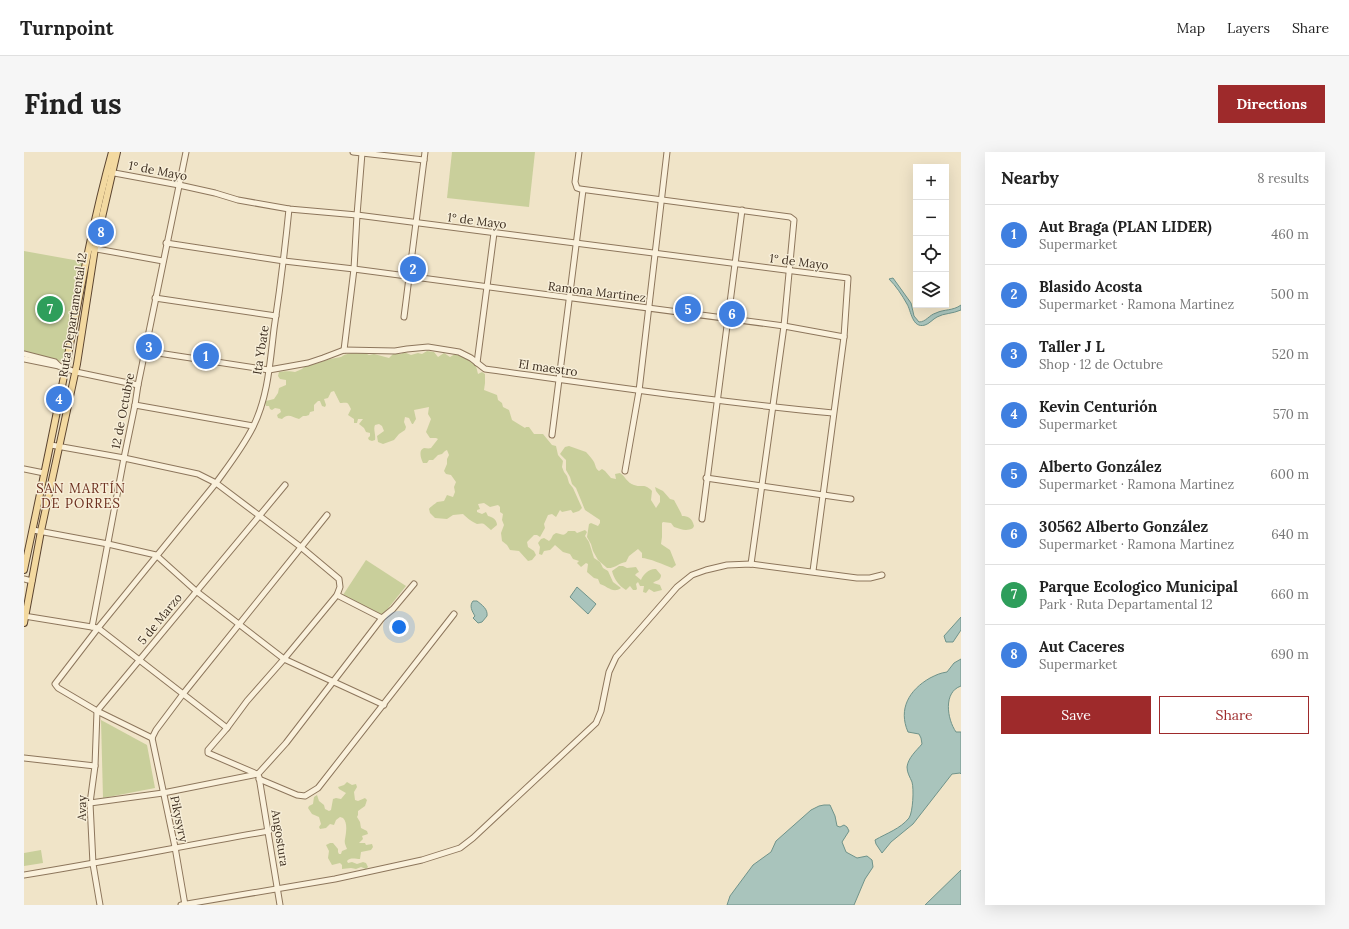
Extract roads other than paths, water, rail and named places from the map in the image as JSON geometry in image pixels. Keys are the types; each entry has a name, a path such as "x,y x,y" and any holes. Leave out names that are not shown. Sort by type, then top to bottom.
{"main road":[{"name":"Ruta Departamental 12","path":"24,618 76,372 110,172 112,152"},
{"name":"Ruta Departamental 12","path":"24,570 51,445 88,247 117,152"}],"street":[{"name":"12 de Octubre","path":"92,627 155,298 186,152"},
{"path":"353,152 424,160"},
{"path":"404,317 408,277 426,152"},
{"path":"579,152 576,185 578,188 583,190 742,210 790,217 794,220 784,326 751,564"},
{"path":"625,471 639,391 667,152"},
{"path":"344,350 354,269 362,153"},
{"name":"1° de Mayo","path":"110,172 179,184 238,200 289,209 416,223 848,278 844,337"},
{"path":"552,435 583,190"},
{"name":"Ita Ybate","path":"97,711 58,688 55,684 156,555 216,483 253,426 263,399 269,370 284,261 289,209"},
{"path":"702,518 742,210"},
{"path":"477,363 494,233"},
{"name":"Ramona Martinez","path":"166,243 284,261 784,326 844,337"},
{"path":"88,247 163,261"},
{"path":"155,298 276,316"},
{"path":"813,571 844,337"},
{"name":"El maestro","path":"145,351 269,370 308,363 344,350 395,351 428,347 459,352 466,355 485,369 717,401 833,413"},
{"path":"24,354 55,362 59,366"},
{"path":"24,359 138,385"},
{"path":"135,405 253,426"},
{"path":"51,445 124,458 198,474 216,483 302,548 339,579 340,587 337,595 208,750 208,753 297,795 305,796 318,788 454,614"},
{"path":"24,469 44,473"},
{"path":"706,478 851,499"},
{"name":"5 de Marzo","path":"97,711 285,485"},
{"path":"97,711 152,738 156,730 183,694 302,548 327,515"},
{"path":"33,530 108,544 156,555 196,591 284,659 335,681 384,705"},
{"path":"184,905 335,879 414,862 460,848 473,838 596,722 601,711 609,672 616,657 677,587 692,575 728,565 751,564 857,578 870,578 882,575"},
{"path":"24,579 32,581"},
{"path":"90,803 163,793 259,776 335,681 382,618 393,609 414,584"},
{"path":"337,595 382,618"},
{"path":"24,618 98,628 227,728"},
{"name":"Avay","path":"97,711 95,766 90,803 93,864 100,905"},
{"name":"Pikysyry","path":"152,738 175,847 184,905"},
{"path":"24,758 95,766"},
{"name":"Angostura","path":"259,776 280,905"},
{"path":"24,875 93,864 175,847 269,831"}],"water":[{"path":"893,278 911,303 914,316 919,322 924,321 934,314 961,305 961,310 940,316 925,325 917,324 903,297 889,279"},
{"path":"577,587 596,604 588,614 570,597"},
{"path":"473,601 477,601 487,611 487,616 482,622 478,623 473,618 475,616 471,607"},
{"path":"961,617 961,630 953,642 946,642 944,636"},
{"path":"961,659 961,686 955,689 951,694 948,706 950,720 953,727 956,732 961,732 961,774 952,774 913,824 891,842 882,853 875,840 902,825 909,818 913,800 913,785 907,767 911,758 922,744 919,734 908,732 905,724 904,716 907,701 916,688 930,678 947,672 954,663"},
{"path":"824,805 830,805 835,816 837,826 840,827 844,825 849,831 842,842 846,852 857,858 867,856 872,860 873,867 865,879 854,905 727,905 730,896 753,865 771,852 776,841 811,810"},
{"path":"961,870 961,905 925,905"}],"place":[{"name":"Aut Caceres","path":"101,232"},
{"name":"Blasido Acosta","path":"413,269"},
{"name":"Parque Ecologico Municipal","path":"50,309"},
{"name":"Alberto González","path":"688,309"},
{"name":"30562 Alberto González","path":"732,314"},
{"name":"Taller J L","path":"149,347"},
{"name":"Aut Braga (PLAN LIDER)","path":"206,356"},
{"name":"Kevin Centurión","path":"59,399"}],"district":[{"name":"SAN MARTÍN DE PORRES","path":"81,496"}]}
